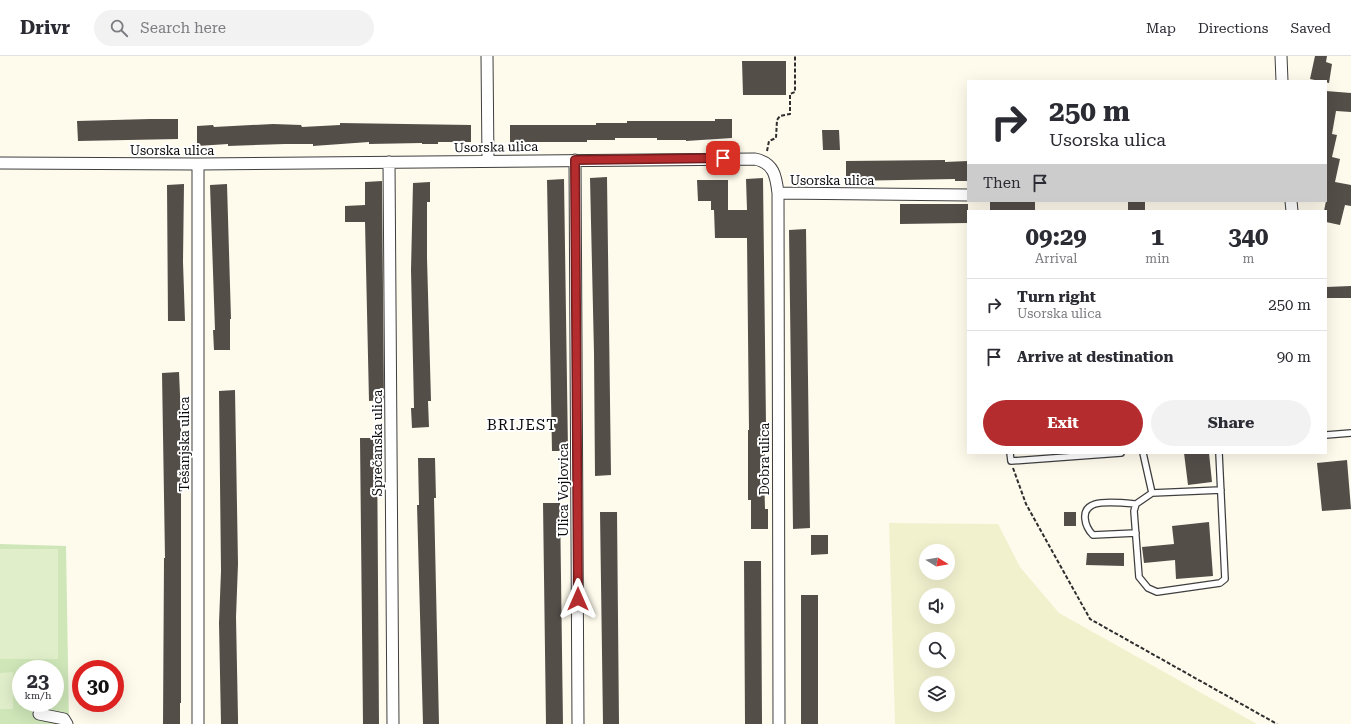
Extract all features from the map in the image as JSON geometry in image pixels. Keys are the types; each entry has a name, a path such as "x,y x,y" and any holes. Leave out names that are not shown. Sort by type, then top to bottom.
{"street":[{"path":"487,56 488,161"},
{"path":"1281,56 1282,80"},
{"name":"Usorska ulica","path":"0,163 198,164 737,158 762,160 768,163 776,176 778,193 967,195"},
{"name":"Ulica Vojlovica","path":"575,160 578,724"},
{"name":"Sprečanska ulica","path":"389,162 393,724"},
{"name":"Tešanjska ulica","path":"198,164 198,724"},
{"name":"Dobra ulica","path":"778,193 779,724"},
{"path":"39,714 64,718 67,724"}],"lane":[{"path":"1327,435 1351,433"},
{"path":"1010,454 1011,461 1107,454"},
{"path":"1143,454 1152,492"},
{"path":"1136,504 1134,511 1139,577 1148,588 1157,592 1220,582 1225,579 1219,454"},
{"path":"1136,533 1094,535 1088,530 1084,522 1088,509 1094,504 1136,504 1152,492 1221,490"}],"path":[{"path":"762,160 767,152 769,142 776,138 777,120 780,116 790,114 790,94 795,92 795,56"},
{"path":"1011,461 1026,504 1090,619 1278,724"}],"green space":[{"path":"889,523 998,524 1020,567 1059,613 1257,724 895,724"},
{"path":"0,544 66,546 69,724 0,724"},
{"path":"0,549 58,549 58,659 0,659"},
{"path":"12,672 12,709 0,709 0,673"}],"building":[{"path":"1315,56 1327,56 1326,62 1332,64 1329,83 1327,83 1327,80 1310,79"},
{"path":"742,61 786,61 786,95 743,95"},
{"path":"1327,91 1351,93 1351,112 1336,111 1332,134 1337,135 1332,157 1340,159 1335,182 1351,185 1351,206 1345,205 1340,225 1327,222 1327,210 1324,210 1327,202"},
{"path":"178,119 178,139 78,141 77,121"},
{"path":"715,119 732,119 732,138 686,141 657,140 657,138 615,138 615,140 587,140 587,142 510,142 510,125 596,125 596,123 627,123 627,121 715,121"},
{"path":"340,123 471,125 471,142 438,142 438,144 369,144 369,142 313,146 313,144 285,144 228,146 228,144 197,146 197,126 213,125 214,127 273,124 301,125 302,127 340,125"},
{"path":"822,130 839,130 840,150 823,150"},
{"path":"846,161 967,161 967,181 955,181 955,179 846,181"},
{"path":"607,177 611,475 595,476 590,178"},
{"path":"763,178 766,424 764,473 765,509 768,509 768,529 751,529 751,500 748,500 749,430 747,238 715,238 714,210 711,210 711,201 698,201 697,180 728,180 728,210 747,210 746,179"},
{"path":"564,179 568,451 552,451 547,180"},
{"path":"382,181 384,400 369,401 365,222 345,222 345,206 365,205 365,182"},
{"path":"430,182 430,202 427,202 427,258 431,401 428,401 429,427 412,428 411,408 414,408 411,270 413,183"},
{"path":"184,184 183,262 185,321 168,321 167,185"},
{"path":"227,184 231,319 230,350 214,350 213,330 215,330 210,185"},
{"path":"990,202 1035,202 1035,210 990,210"},
{"path":"1128,202 1145,202 1145,210 1128,210"},
{"path":"900,204 968,204 967,223 900,224"},
{"path":"806,229 810,528 793,529 789,230"},
{"path":"1351,286 1351,298 1327,298 1327,287"},
{"path":"179,372 181,418 181,703 180,724 163,724 165,558 162,373"},
{"path":"235,390 238,564 236,617 238,724 221,724 219,623 221,571 219,391"},
{"path":"360,438 377,438 379,724 363,724"},
{"path":"1184,454 1209,454 1212,482 1188,485"},
{"path":"418,458 435,458 436,498 434,498 439,724 423,724 417,505 419,505"},
{"path":"1347,460 1351,509 1322,511 1317,463"},
{"path":"543,503 560,503 563,724 546,724"},
{"path":"600,512 617,512 619,724 603,724"},
{"path":"1064,512 1076,512 1076,526 1064,526"},
{"path":"1209,522 1213,576 1176,579 1175,560 1144,563 1142,547 1174,544 1172,526"},
{"path":"811,535 828,535 828,554 811,555"},
{"path":"1087,553 1124,553 1124,566 1086,565"},
{"path":"744,561 761,561 762,724 745,724"},
{"path":"801,595 818,595 818,724 801,724"}],"district":[{"name":"BRIJEST","path":"522,425"}],"route":[{"path":"578,599 575,160 723,158"}]}
